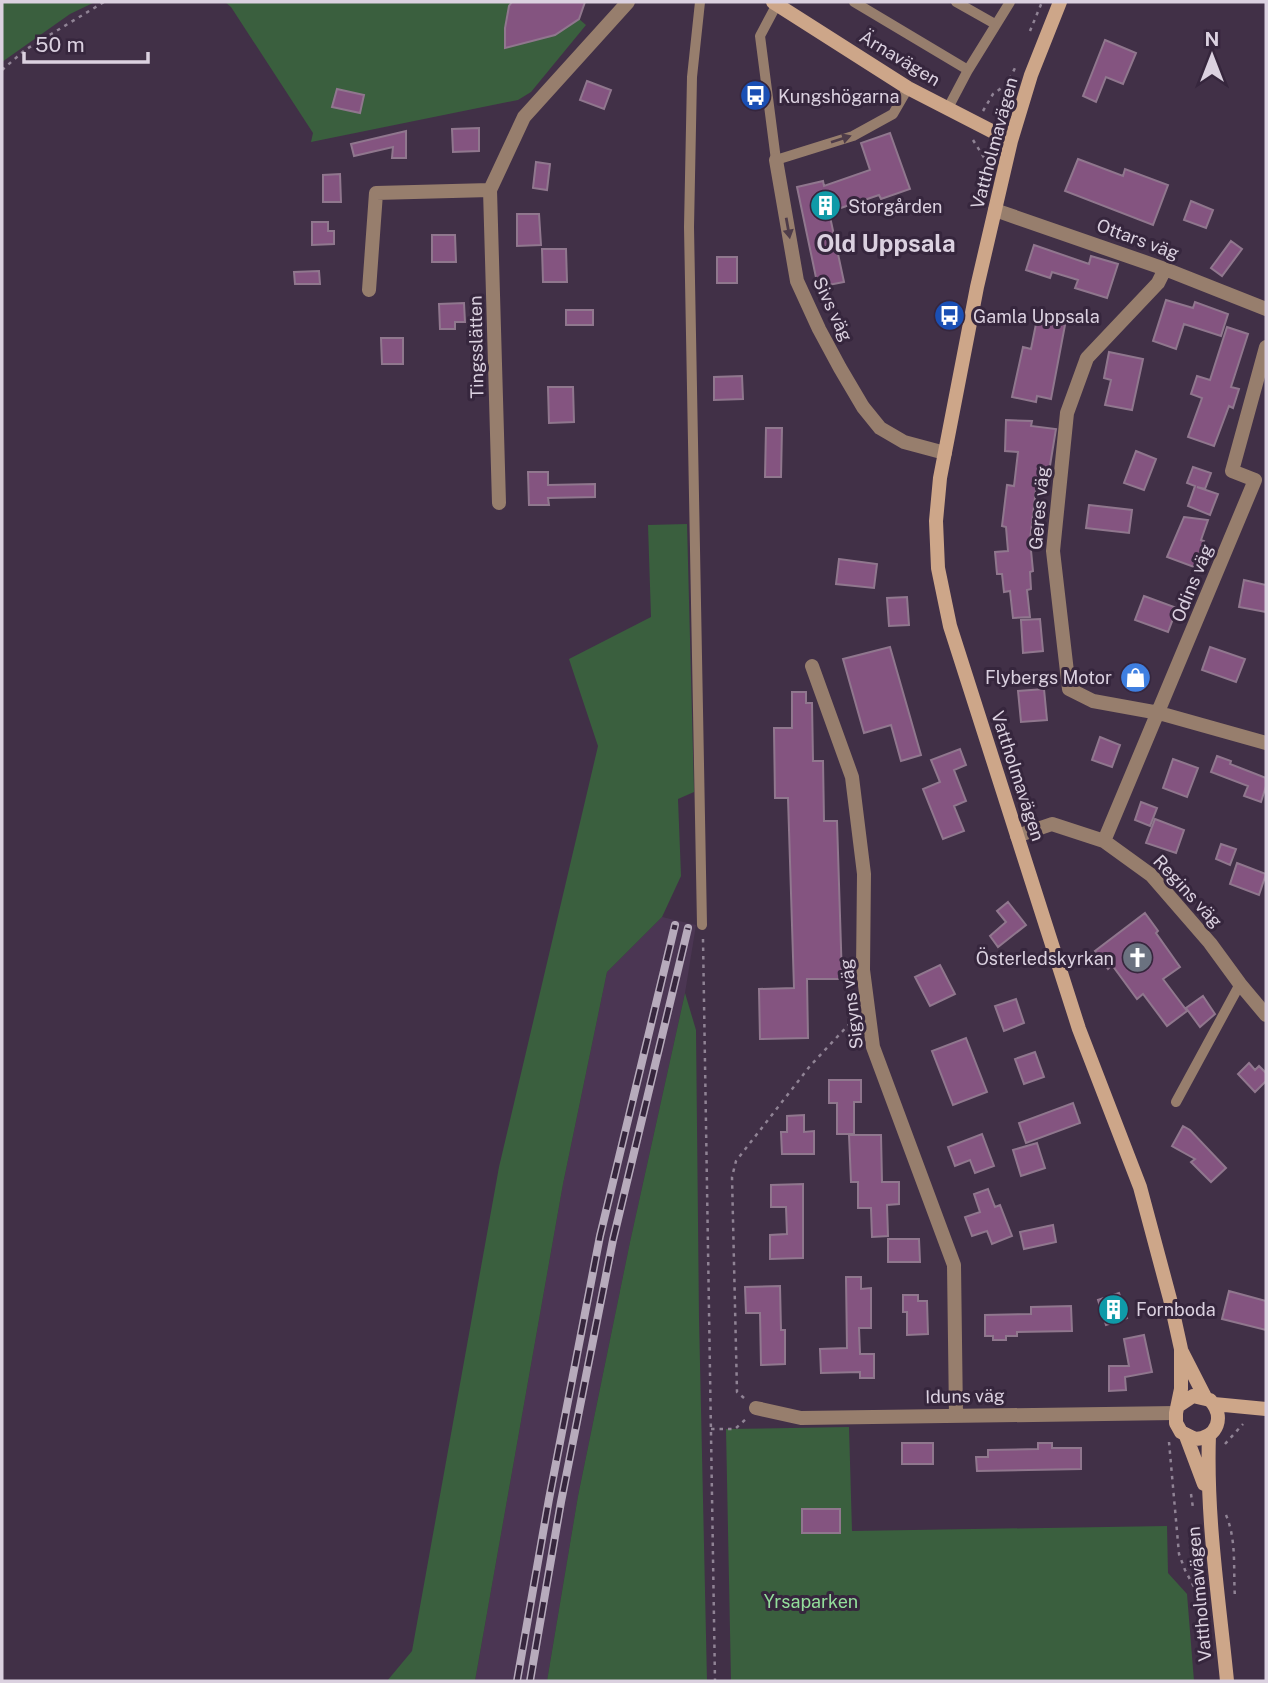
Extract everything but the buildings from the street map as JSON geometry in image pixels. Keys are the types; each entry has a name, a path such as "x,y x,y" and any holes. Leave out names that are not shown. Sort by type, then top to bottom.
{"main road":[{"name":"Vattholmavägen","path":"1060,2 1031,75 1011,141 977,287 945,453 936,521 939,568 950,626 1079,1029 1140,1187 1171,1299 1181,1349 1181,1389 1177,1409"},
{"name":"Ärnavägen","path":"775,3 908,88 1011,141"},
{"name":"Vattholmavägen","path":"1181,1349 1209,1401"},
{"path":"1193,1396 1209,1401 1266,1409 1237,1415 1199,1439 1186,1436 1176,1423 1177,1409 1193,1396"},
{"path":"1209,1401 1219,1416 1213,1430"},
{"name":"Vattholmavägen","path":"1213,1430 1208,1467 1210,1503 1227,1681"},
{"name":"Vattholmavägen","path":"1186,1436 1210,1503"}],"street":[{"name":"Tingsslätten","path":"499,503 490,190 524,117 628,2"},
{"name":"Sivs väg","path":"776,160 797,281 819,329 863,407 880,428 904,442 945,453"},
{"path":"369,290 376,193 490,190"},
{"name":"Ottars väg","path":"995,210 1266,309"},
{"name":"Geres väg","path":"1159,713 1093,701 1069,689 1053,551 1067,413 1087,358 1158,283 1165,270"},
{"name":"Odins väg","path":"1104,841 1261,482 1232,471 1266,347"},
{"name":"Sigyns väg","path":"812,666 852,777 864,874 863,970 873,1047 954,1265 956,1416"},
{"path":"1159,713 1266,743"},
{"name":"Regins väg","path":"1017,836 1052,824 1104,841 1151,875 1210,943 1266,1015"},
{"name":"Iduns väg","path":"756,1408 801,1418 1177,1409"}],"lane":[{"path":"700,2 692,77 689,227 702,925"},
{"path":"854,2 968,70"},
{"path":"956,2 995,24"},
{"path":"948,108 1010,2"},
{"name":"Sivs väg","path":"775,3 760,36 776,160"},
{"path":"776,160 853,136 893,114 908,88"},
{"path":"1176,1101 1240,984"}],"path":[{"path":"2,70 26,50 104,2"},
{"path":"1027,41 1042,2"},
{"path":"989,171 982,152 969,135 993,93 1007,83 1021,53"},
{"path":"702,925 715,1681"},
{"path":"756,1408 737,1392 732,1177 736,1161 810,1066 868,1006"},
{"path":"1221,1449 1243,1424"},
{"path":"711,1429 735,1429"},
{"path":"1168,1441 1179,1554 1203,1606"}],"shaded area":[{"path":"662,917 696,925 685,993 578,1496 547,1681 475,1681 563,1184 607,972"}],"green space":[{"path":"2,2 95,2 70,14 2,62"},
{"path":"225,2 512,2 506,18 505,48 555,35 579,19 586,25 531,92 518,100 311,142 313,133 231,7"},
{"path":"687,524 694,792 678,799 681,876 662,917 607,972 563,1184 475,1681 387,1681 412,1651 499,1167 598,746 569,659 651,617 648,525"},
{"path":"685,993 696,1030 707,1681 547,1681 578,1496"},
{"name":"Yrsaparken","path":"849,1427 852,1531 1167,1526 1168,1573 1187,1594 1194,1681 731,1681 726,1429"}],"railway":[{"path":"517,1681 600,1236 675,925"},
{"path":"530,1681 561,1502 613,1240 688,928"}],"place":[{"name":"Kungshögarna","path":"755,96"},
{"name":"Storgården","path":"825,206"},
{"name":"Gamla Uppsala","path":"950,316"},
{"name":"Flybergs Motor","path":"1135,677"},
{"name":"Österledskyrkan","path":"1137,958"},
{"name":"Fornboda","path":"1113,1309"}],"district":[{"name":"Old Uppsala","path":"886,243"}]}
